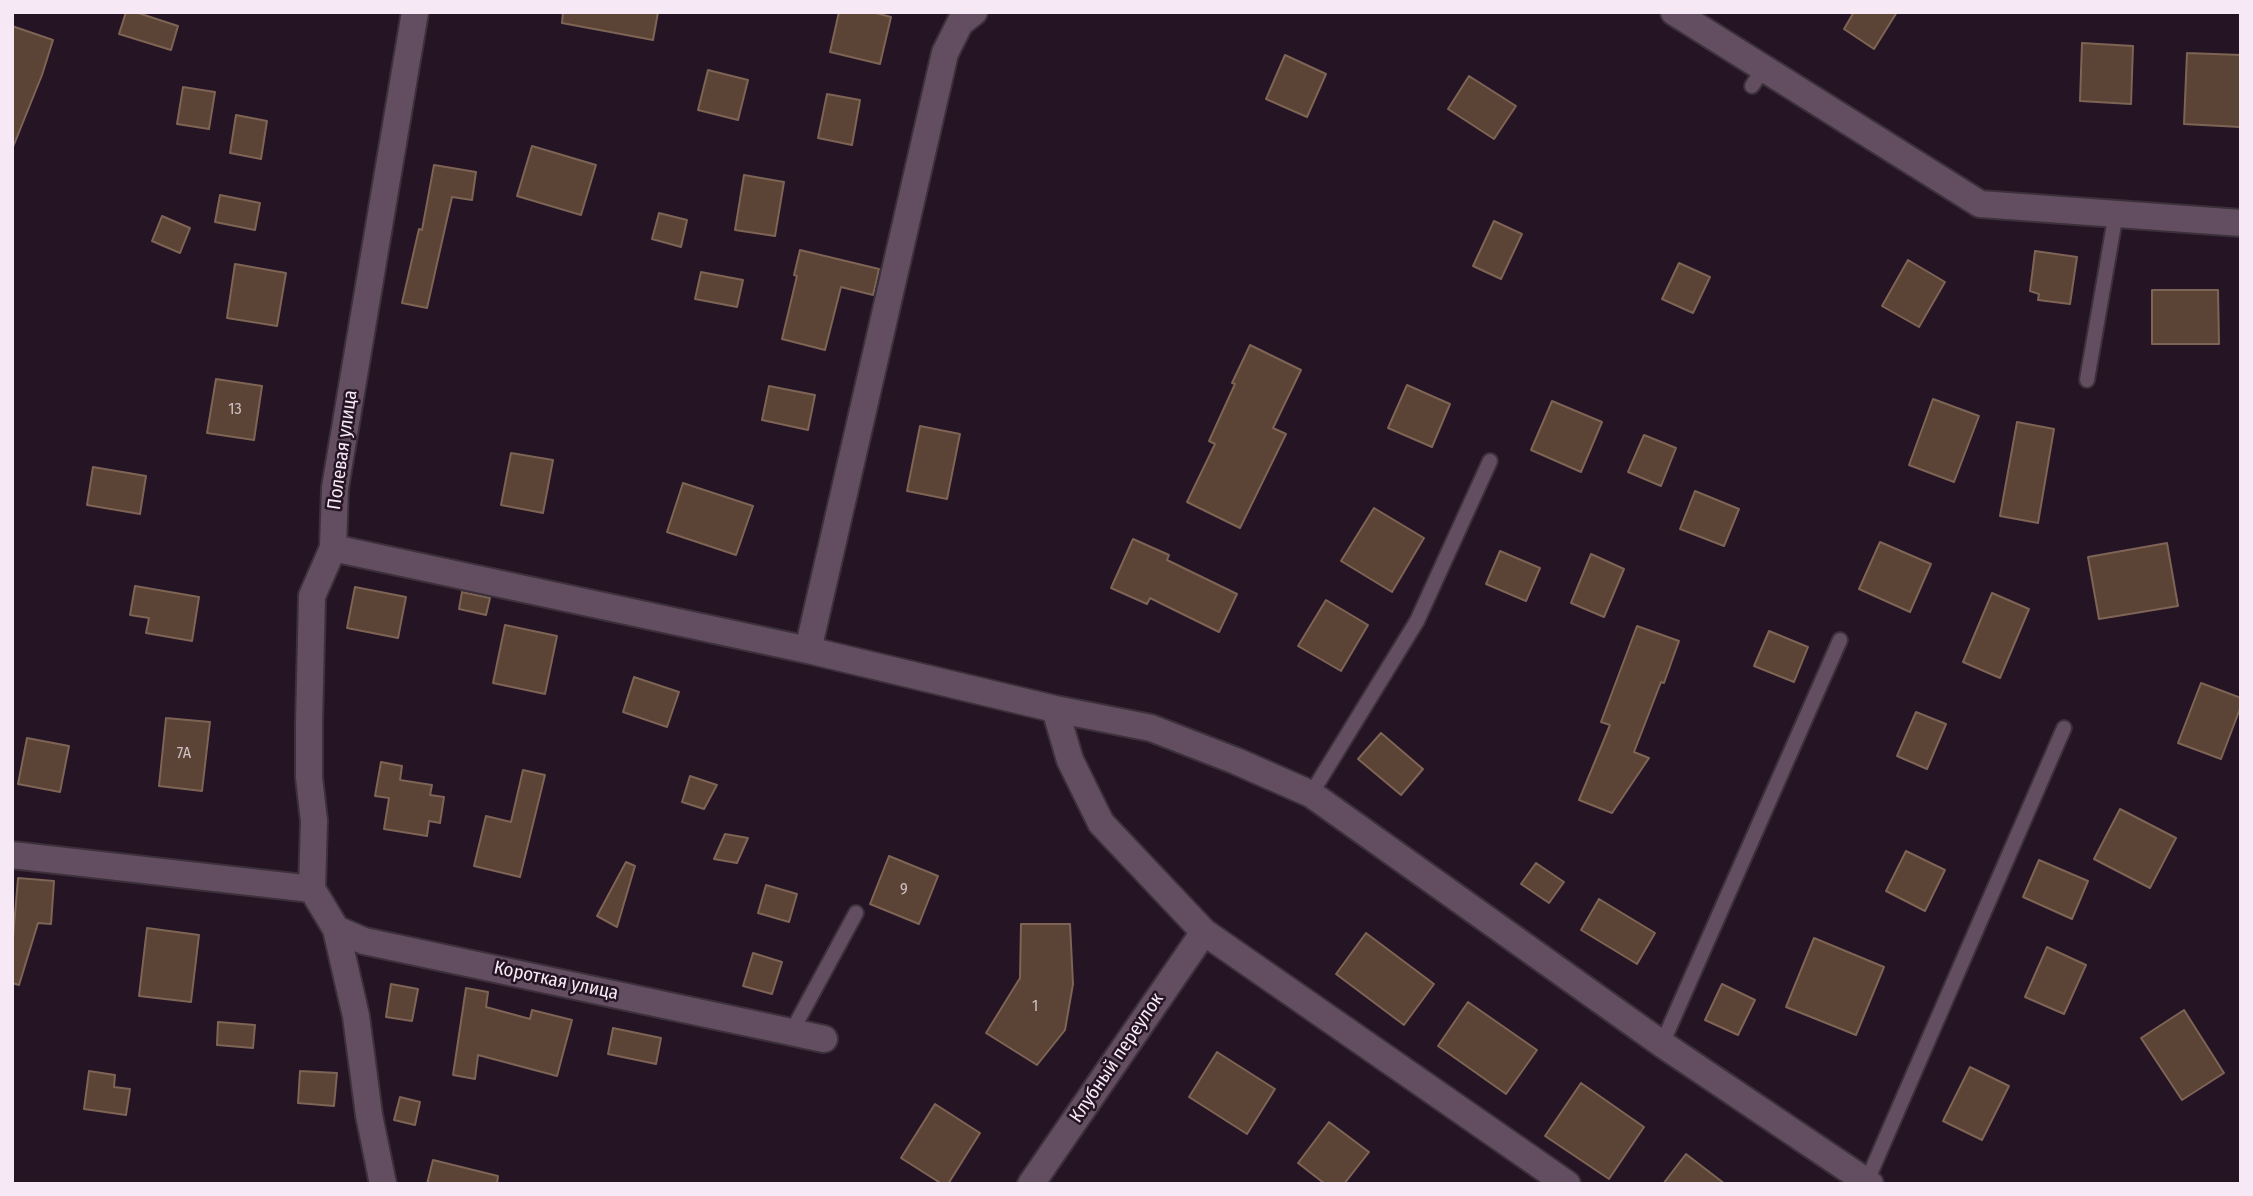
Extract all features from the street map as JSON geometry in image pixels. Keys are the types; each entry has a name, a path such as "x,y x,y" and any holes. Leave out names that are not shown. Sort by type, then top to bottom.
{"street":[{"name":"Полевая улица","path":"312,889 314,821 309,777 309,724 312,597 333,548 335,488 415,12"},
{"path":"808,650 945,53 960,23 974,12"},
{"path":"1674,12 1757,78 1980,204 2241,223"},
{"path":"333,548 808,650 1055,709 1151,728 1236,761 1311,794 1662,1044 1868,1182"},
{"path":"1055,709 1070,760 1101,823 1204,932 1567,1184"},
{"path":"12,855 312,889 336,929 356,1016 369,1115 383,1184"},
{"name":"Короткая улица","path":"336,929 364,940 824,1039"},
{"name":"Клубный переулок","path":"1031,1184 1204,932"}],"lane":[{"path":"2087,380 2116,213"},
{"path":"1311,794 1417,621 1490,461"},
{"path":"1662,1044 1840,639"},
{"path":"1868,1182 2064,728"},
{"path":"792,1031 856,914"}],"building":[{"path":"126,12 135,12 178,26 171,50 119,34"},
{"path":"563,12 658,12 653,40 562,23"},
{"path":"839,12 872,12 891,17 880,64 830,52"},
{"path":"1854,12 1897,12 1874,49 1844,29"},
{"path":"12,26 53,40 13,147"},
{"path":"2082,43 2133,46 2131,104 2080,101"},
{"path":"2187,53 2241,55 2240,127 2184,124"},
{"path":"1285,55 1326,74 1307,117 1266,99"},
{"path":"708,70 748,80 738,120 698,110"},
{"path":"1469,76 1516,106 1494,139 1448,109"},
{"path":"183,87 215,92 209,129 177,124"},
{"path":"827,94 860,100 852,145 818,138"},
{"path":"236,115 267,121 261,159 230,153"},
{"path":"532,146 596,165 581,215 517,196"},
{"path":"434,165 476,172 472,200 452,197 427,308 402,303 419,229 422,230"},
{"path":"744,175 784,182 775,236 735,230"},
{"path":"220,195 260,203 255,230 215,222"},
{"path":"659,213 687,220 681,247 652,239"},
{"path":"162,216 190,228 180,253 152,241"},
{"path":"1494,221 1522,234 1501,279 1473,266"},
{"path":"800,250 879,269 873,295 841,287 825,350 782,339 797,276 794,275"},
{"path":"2035,251 2077,257 2070,304 2038,300 2039,294 2030,291"},
{"path":"1908,260 1945,282 1919,327 1882,306"},
{"path":"1679,263 1710,277 1693,313 1662,299"},
{"path":"235,264 286,273 277,326 227,318"},
{"path":"701,272 743,280 737,307 695,299"},
{"path":"2152,290 2218,290 2219,344 2152,344"},
{"path":"1250,345 1301,370 1273,428 1286,434 1240,528 1187,502 1215,444 1209,441"},
{"path":"216,379 262,386 254,440 207,433"},
{"path":"1407,385 1450,404 1432,447 1388,428"},
{"path":"769,386 815,395 808,430 762,420"},
{"path":"1933,399 1979,416 1954,482 1909,465"},
{"path":"1552,401 1602,422 1581,472 1531,450"},
{"path":"2017,422 2054,429 2038,523 2000,516"},
{"path":"920,426 960,434 947,499 907,491"},
{"path":"1644,435 1676,448 1661,486 1628,472"},
{"path":"511,453 553,460 543,513 501,505"},
{"path":"93,467 146,476 140,514 87,505"},
{"path":"683,483 753,506 736,555 667,532"},
{"path":"1695,491 1739,509 1724,546 1680,529"},
{"path":"1374,508 1424,538 1392,592 1341,561"},
{"path":"1133,539 1169,555 1167,560 1237,594 1219,632 1150,598 1147,604 1111,588"},
{"path":"1880,542 1931,564 1910,612 1859,589"},
{"path":"2167,543 2178,606 2099,619 2088,557"},
{"path":"1500,551 1540,568 1526,601 1486,584"},
{"path":"1591,554 1624,569 1604,617 1571,603"},
{"path":"135,586 199,597 192,641 146,633 149,618 130,615"},
{"path":"355,587 406,597 398,638 347,628"},
{"path":"462,592 490,598 486,615 459,609"},
{"path":"1992,593 2029,609 2000,678 1963,662"},
{"path":"1326,600 1368,625 1341,671 1298,646"},
{"path":"505,625 557,636 545,694 493,683"},
{"path":"1637,626 1679,641 1634,752 1649,758 1612,813 1579,800 1610,725 1601,722"},
{"path":"1769,631 1808,647 1794,682 1754,666"},
{"path":"634,677 679,692 667,727 623,712"},
{"path":"2201,683 2241,698 2241,706 2221,759 2178,743"},
{"path":"1916,712 1946,724 1927,769 1897,756"},
{"path":"166,718 210,722 202,791 159,786"},
{"path":"1381,733 1423,769 1401,795 1358,759"},
{"path":"27,738 69,746 60,792 18,784"},
{"path":"381,762 402,766 400,780 432,785 430,795 444,797 440,823 429,821 427,836 384,829 389,798 375,796"},
{"path":"523,770 545,775 520,877 474,866 486,816 511,822"},
{"path":"690,776 717,785 704,809 682,802"},
{"path":"2120,809 2176,838 2150,888 2094,859"},
{"path":"725,834 748,838 737,863 714,859"},
{"path":"1906,851 1945,870 1925,911 1886,891"},
{"path":"889,856 938,876 919,924 870,904"},
{"path":"2039,860 2088,881 2072,919 2023,897"},
{"path":"626,862 635,866 617,927 597,916"},
{"path":"1536,863 1564,882 1549,903 1521,884"},
{"path":"18,878 54,881 51,924 38,923 19,985 12,983"},
{"path":"766,885 797,894 789,922 758,913"},
{"path":"1599,899 1655,933 1637,964 1581,930"},
{"path":"1021,924 1070,924 1073,984 1065,1030 1037,1065 986,1033 1020,978"},
{"path":"147,928 199,935 191,1002 139,996"},
{"path":"1366,933 1434,984 1404,1025 1336,974"},
{"path":"1814,938 1884,967 1856,1035 1786,1007"},
{"path":"2047,947 2086,965 2064,1014 2025,997"},
{"path":"753,953 782,962 772,994 743,986"},
{"path":"391,984 418,989 412,1021 386,1017"},
{"path":"1722,984 1755,1000 1738,1035 1705,1020"},
{"path":"466,988 488,992 486,1007 530,1019 532,1010 572,1020 557,1076 478,1055 475,1079 453,1075"},
{"path":"1468,1002 1537,1050 1506,1094 1438,1046"},
{"path":"2184,1010 2224,1073 2182,1100 2141,1038"},
{"path":"218,1022 255,1025 253,1048 217,1045"},
{"path":"613,1028 661,1038 656,1064 608,1054"},
{"path":"1217,1052 1275,1089 1247,1134 1189,1097"},
{"path":"1970,1067 2009,1086 1982,1140 1943,1121"},
{"path":"89,1071 115,1075 114,1087 130,1089 126,1115 84,1109"},
{"path":"300,1071 337,1073 334,1106 298,1103"},
{"path":"1581,1083 1644,1127 1609,1179 1545,1136"},
{"path":"400,1097 420,1102 415,1125 394,1120"},
{"path":"935,1104 980,1133 948,1184 942,1184 901,1158"},
{"path":"1329,1122 1369,1152 1344,1184 1325,1184 1298,1163"},
{"path":"1686,1154 1725,1184 1663,1184"},
{"path":"433,1160 498,1176 497,1184 427,1184"}]}
